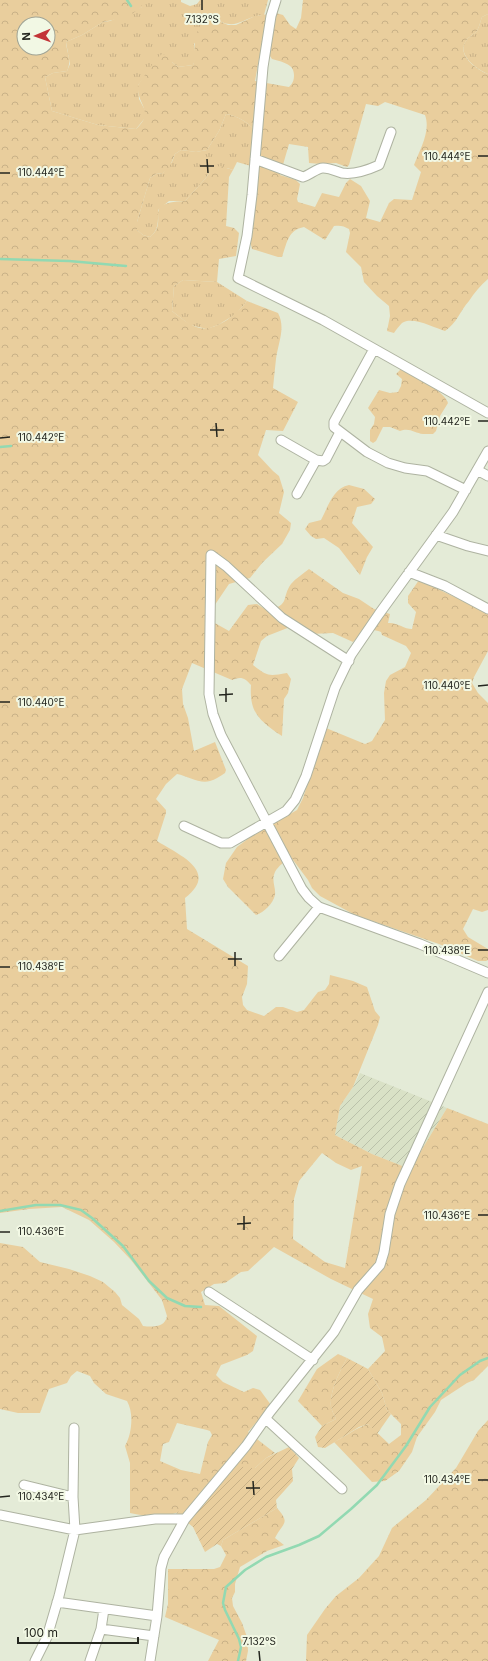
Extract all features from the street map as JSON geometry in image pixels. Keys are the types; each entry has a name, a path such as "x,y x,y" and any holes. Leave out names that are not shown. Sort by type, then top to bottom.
{"street":[{"path":"276,0 271,16 263,67 247,236 238,278 324,320 488,413"},
{"path":"255,159 303,177 323,168 344,173 359,173 379,165 391,132"},
{"path":"374,349 334,422 334,427 367,452 388,463 406,468 428,471 466,490"},
{"path":"281,440 316,460 323,461 326,459 340,432"},
{"path":"184,826 226,844 286,811 295,800 306,776 335,688 349,661 409,572 453,512 488,451"},
{"path":"297,494 316,460"},
{"path":"477,470 488,476"},
{"path":"436,535 488,551"},
{"path":"349,661 282,618 226,566 211,555 209,694 214,714 221,735 302,889 309,898 319,906 420,944 488,973"},
{"path":"409,572 445,586 488,609"},
{"path":"279,956 319,906"},
{"path":"150,1661 157,1616 160,1573 164,1557 185,1519 246,1446 313,1360 334,1332 358,1290 380,1265 384,1252 390,1214 400,1184 488,992"},
{"path":"209,1292 313,1360"},
{"path":"266,1419 342,1489"},
{"path":"35,1661 47,1637 75,1530 73,1497 74,1428"},
{"path":"24,1485 73,1497"},
{"path":"0,1515 75,1530 156,1519 185,1519"},
{"path":"57,1602 157,1616"},
{"path":"90,1661 101,1629 104,1609"},
{"path":"101,1629 154,1636"}],"shaded area":[{"path":"360,1073 447,1108 410,1169 372,1154 335,1135 340,1106 353,1087"}],"green space":[{"path":"0,0 142,0 142,7 127,17 103,22 82,35 66,42 69,60 67,71 53,73 45,77 52,111 98,125 136,129 142,123 145,112 138,92 138,85 156,59 162,54 169,55 172,62 178,67 193,65 195,38 199,28 208,16 228,25 236,25 255,16 276,13 283,15 290,25 296,29 301,18 303,0 488,0 488,14 482,17 477,31 467,40 464,46 464,52 469,61 488,74 488,279 475,292 453,324 445,331 424,323 407,321 402,323 394,333 387,331 390,316 389,306 364,282 361,267 346,252 350,233 349,229 345,227 334,226 325,240 304,227 299,229 291,234 282,257 252,249 250,241 257,195 261,136 245,122 232,115 226,114 219,131 207,150 196,152 181,150 175,154 169,168 163,173 156,174 150,178 137,222 137,230 143,235 150,237 156,231 159,209 163,205 171,202 185,201 213,168 220,166 233,170 229,177 226,226 234,228 239,233 236,256 219,259 217,282 183,280 174,286 172,311 198,328 210,328 218,325 238,311 247,301 278,313 281,324 281,336 276,359 273,388 298,402 283,431 266,430 258,455 279,476 284,492 279,513 291,523 290,530 282,544 263,562 250,578 229,584 206,618 229,631 248,605 257,604 268,611 280,606 283,603 291,584 309,569 343,593 359,599 374,609 390,614 388,623 409,629 412,629 416,612 408,603 408,596 419,580 488,613 488,651 472,683 478,693 488,703 488,910 482,912 473,909 463,929 468,937 488,949 488,960 478,961 439,944 355,915 320,896 312,888 308,880 290,856 275,872 273,878 275,895 272,902 265,910 256,915 228,887 223,879 226,863 237,847 253,835 297,810 303,798 326,728 365,744 372,741 385,720 384,693 386,681 390,675 405,667 411,653 406,646 382,635 381,632 372,630 366,631 353,642 333,633 311,634 290,627 267,636 261,641 253,665 269,675 287,673 291,679 288,693 284,699 282,736 262,721 254,709 251,695 251,685 247,681 243,678 232,680 192,663 182,689 183,704 188,718 194,751 215,742 226,770 225,773 218,778 206,782 177,774 166,784 156,799 166,810 157,841 185,858 197,872 198,880 195,888 185,898 187,929 248,966 247,984 242,997 243,1005 247,1010 264,1016 276,1007 283,1007 297,1012 304,1010 318,992 325,990 329,984 330,975 353,981 367,987 375,1011 380,1017 353,1087 340,1106 335,1135 372,1154 410,1169 447,1108 488,1124 488,1366 474,1380 441,1400 435,1412 417,1437 412,1452 399,1471 385,1481 372,1482 334,1442 368,1424 389,1444 401,1435 401,1424 387,1410 382,1393 368,1369 385,1351 382,1337 370,1328 368,1314 373,1299 331,1279 274,1247 248,1271 241,1272 225,1283 214,1284 201,1292 205,1305 219,1306 257,1336 253,1351 247,1355 221,1365 216,1375 223,1382 244,1392 253,1388 260,1390 271,1405 248,1432 275,1453 266,1458 255,1468 231,1473 209,1483 187,1508 180,1512 164,1516 147,1516 130,1513 130,1463 125,1446 131,1430 131,1411 127,1401 106,1394 94,1383 90,1376 77,1371 71,1376 67,1383 49,1389 40,1413 18,1413 0,1409 0,1243 23,1247 40,1262 69,1269 103,1282 115,1292 120,1298 122,1305 139,1319 143,1326 158,1326 164,1323 167,1316 162,1300 131,1260 114,1242 89,1220 62,1207 0,1213","holes":["270,56 272,59 283,62 292,68 294,78 289,87 255,81 259,59","385,102 425,115 427,127 426,134 414,165 421,172 412,200 394,199 389,203 380,222 366,218 370,201 361,186 350,179 346,183 339,197 322,193 315,207 298,202 297,199 300,184 296,180 280,175 289,144 308,147 309,163 336,163 347,167 349,165 366,104 378,106","322,1153 336,1163 351,1170 362,1166 345,1268 325,1262 293,1239 294,1199 299,1181","177,1423 210,1431 212,1435 208,1442 200,1474 181,1470 160,1461 163,1444 169,1442"]},
{"path":"142,0 181,0 181,2 190,6 197,4 200,0 268,0 264,15 234,24 222,22 215,18 194,44 196,58 193,65 178,67 172,62 143,79 138,85 139,99 146,112 145,118 136,129 98,125 52,111 45,77 53,73 67,71 70,64 66,42 82,35 103,22 110,21 142,7"},
{"path":"488,14 488,74 469,61 464,51 464,46 468,38 477,31 482,17"},
{"path":"226,114 237,117 245,122 261,136 258,168 237,162 233,170 227,168 209,173 185,201 169,201 158,210 155,231 150,237 143,235 137,230 137,222 150,178 156,174 163,173 172,162 175,154 181,150 196,152 207,150 219,131"},
{"path":"183,280 217,282 247,301 236,314 218,325 207,329 190,325 172,311 174,286"},
{"path":"401,369 435,388 441,393 448,403 440,416 436,431 433,434 423,434 406,430 400,431 390,427 383,427 376,441 373,443 370,441 370,430 374,424 375,417 368,408 379,390 390,393 398,392 402,379 396,374"},
{"path":"349,485 364,489 375,499 371,504 357,507 352,523 373,547 367,557 360,575 339,548 324,538 316,539 305,529 309,523 321,520 335,494 343,487"},
{"path":"338,1354 347,1358 341,1369 332,1395 331,1407 336,1419 322,1426 298,1401 317,1369"},
{"path":"347,1358 368,1369 382,1393 387,1410 391,1414 377,1434 368,1424 359,1427 325,1448 318,1447 315,1437 322,1426 336,1419 331,1407 332,1395 341,1369"},
{"path":"488,1420 488,1661 306,1661 307,1635 325,1609 336,1596 359,1578 379,1556 392,1528 426,1500 456,1468 478,1431"},
{"path":"289,1447 299,1458 292,1469 293,1481 276,1500 277,1508 223,1540 221,1546 217,1544 205,1552 193,1527 176,1513 190,1504 230,1461 246,1468 255,1468 266,1458"},
{"path":"277,1508 285,1520 275,1538 284,1545 267,1551 240,1567 235,1584 235,1592 232,1598 233,1606 242,1623 247,1637 248,1651 246,1661 208,1661 219,1640 165,1617 168,1604 168,1569 214,1569 220,1567 226,1555 221,1546 223,1540"}],"waterway":[{"path":"127,0 131,6"},
{"path":"0,259 69,261 126,266"},
{"path":"0,447 11,446"},
{"path":"0,1211 36,1205 60,1205 81,1210 123,1246 149,1281 167,1298 185,1306 201,1307"},
{"path":"238,1661 241,1647 239,1639 223,1603 226,1587 245,1570 266,1557 319,1536 351,1509 377,1485 406,1446 430,1407 460,1375 480,1361 488,1358"}]}
